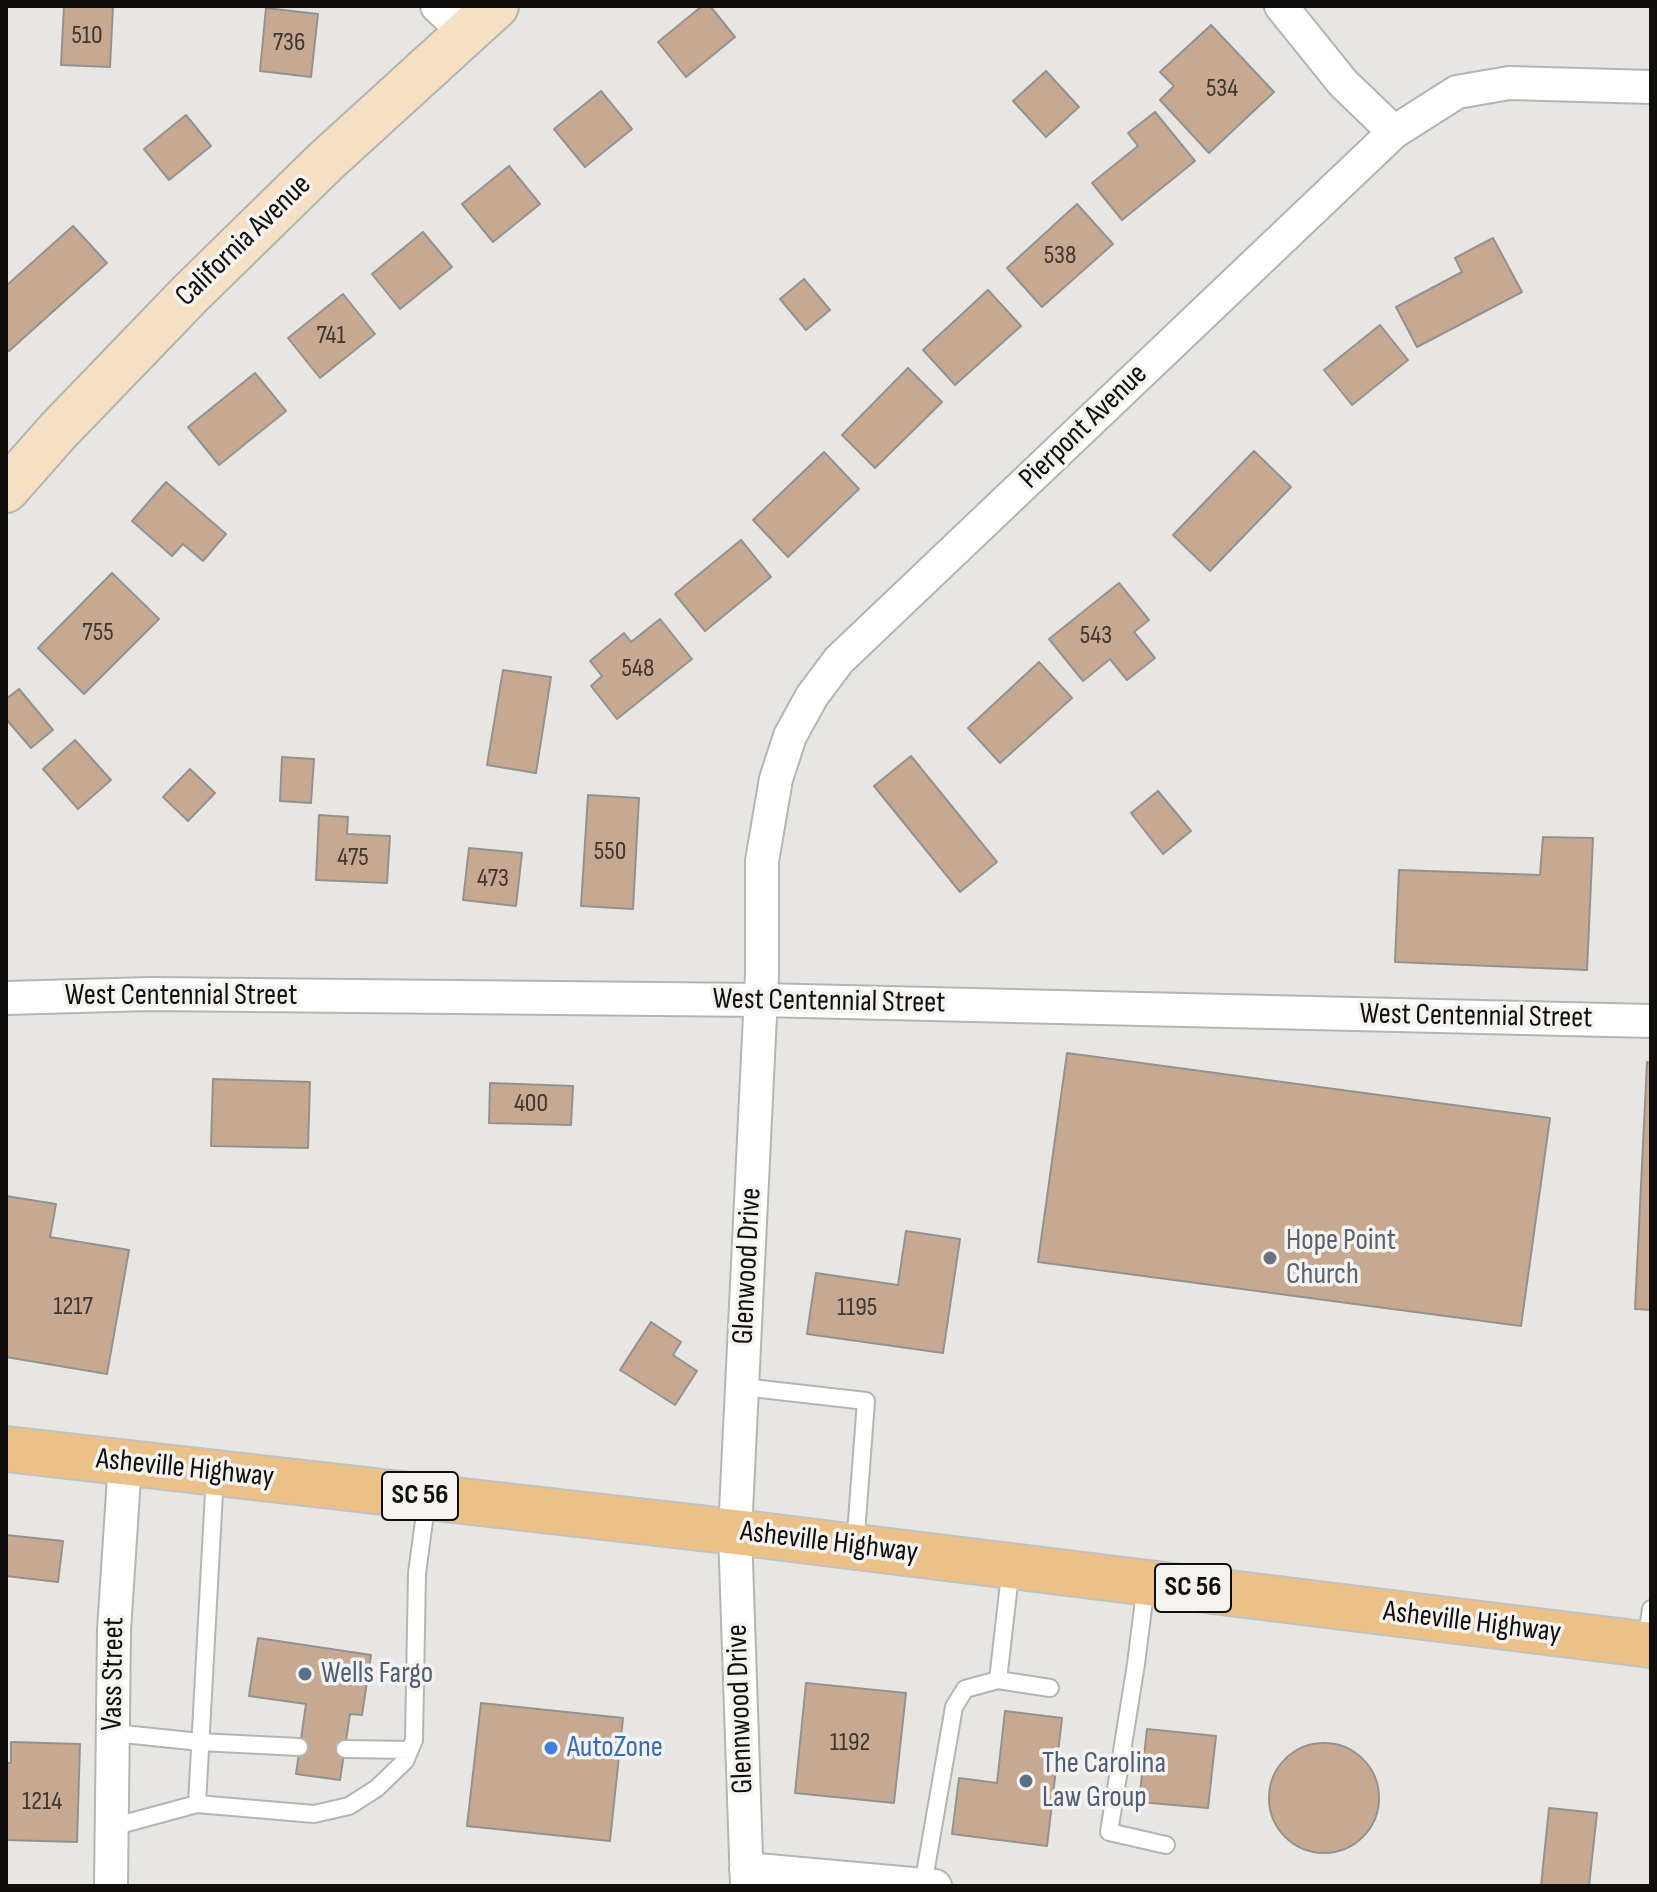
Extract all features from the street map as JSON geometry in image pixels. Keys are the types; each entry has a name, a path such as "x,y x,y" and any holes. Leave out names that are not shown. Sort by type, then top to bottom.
{"main road":[{"name":"California Avenue","path":"6,490 58,431 201,283 326,161 467,15"},
{"name":"Asheville Highway","path":"6,1449 735,1532 1146,1583 1649,1633"}],"street":[{"path":"1281,6 1343,83 1394,132"},
{"name":"Pierpont Avenue","path":"760,1000 762,861 776,779 790,736 812,696 839,660 1394,132 1457,92 1509,83 1651,87"},
{"name":"West Centennial Street","path":"6,998 150,994 760,1000 1651,1021"},
{"name":"Glenwood Drive","path":"735,1532 760,1000"},
{"name":"Vass Street","path":"111,1886 116,1589 125,1462"},
{"name":"Glennwood Drive","path":"735,1532 746,1878"},
{"path":"746,1878 929,1885"}],"lane":[{"path":"743,1387 866,1401 855,1547"},
{"path":"197,1804 216,1472"},
{"path":"112,1827 197,1804 314,1814 349,1806 377,1788 405,1761 414,1740 417,1573 427,1497"},
{"path":"998,1680 1011,1566"},
{"path":"1146,1583 1109,1832 1166,1845"},
{"path":"929,1885 954,1707 965,1689 998,1680 1050,1688"},
{"path":"114,1733 200,1742 299,1747"},
{"path":"345,1749 409,1750"}],"building":[{"path":"64,6 113,6 110,67 61,65"},
{"path":"702,6 710,6 735,37 686,77 658,42"},
{"path":"266,8 318,14 311,77 260,71"},
{"path":"1211,25 1274,92 1209,153 1160,100 1174,86 1160,72"},
{"path":"1046,71 1079,107 1046,137 1013,101"},
{"path":"601,91 632,129 585,167 554,129"},
{"path":"1155,112 1195,161 1122,220 1092,183 1138,146 1128,133"},
{"path":"186,115 211,146 169,180 144,149"},
{"path":"509,166 540,204 493,242 462,204"},
{"path":"1077,204 1113,244 1042,307 1007,268"},
{"path":"73,226 107,263 9,351 6,348 6,286"},
{"path":"423,232 452,267 400,309 372,274"},
{"path":"1493,238 1522,292 1417,347 1396,307 1462,272 1455,258"},
{"path":"804,279 830,310 806,330 780,299"},
{"path":"988,290 1021,326 955,385 923,350"},
{"path":"343,294 375,334 320,378 288,338"},
{"path":"1380,325 1408,360 1352,405 1324,370"},
{"path":"908,368 942,402 875,468 842,435"},
{"path":"255,373 286,411 219,465 188,427"},
{"path":"1254,451 1291,487 1210,571 1173,535"},
{"path":"824,452 859,489 788,557 753,520"},
{"path":"166,482 226,534 203,561 183,544 172,556 132,521"},
{"path":"741,540 771,577 705,631 675,594"},
{"path":"112,573 159,619 84,694 38,648"},
{"path":"1119,583 1149,620 1134,632 1155,658 1127,680 1110,659 1083,681 1049,639"},
{"path":"660,619 692,659 617,719 591,686 602,676 590,661 624,633 631,642"},
{"path":"1039,662 1072,698 1000,763 968,728"},
{"path":"503,670 551,677 536,773 487,765"},
{"path":"19,689 53,730 31,748 6,719 6,699"},
{"path":"75,740 111,780 78,809 43,769"},
{"path":"911,756 997,862 960,892 874,786"},
{"path":"282,757 314,759 311,803 280,801"},
{"path":"190,769 215,793 188,821 163,797"},
{"path":"1158,791 1191,831 1163,854 1131,813"},
{"path":"588,795 639,798 633,909 581,906"},
{"path":"319,815 348,817 347,834 390,836 387,883 316,880"},
{"path":"1543,837 1593,838 1587,970 1395,962 1399,870 1540,875"},
{"path":"469,848 522,853 516,906 463,900"},
{"path":"1067,1053 1550,1118 1521,1326 1038,1262"},
{"path":"1647,1062 1651,1063 1651,1310 1635,1309"},
{"path":"213,1079 310,1082 308,1148 211,1146"},
{"path":"490,1083 573,1086 571,1125 489,1123"},
{"path":"6,1196 56,1204 50,1237 129,1250 107,1374 6,1357"},
{"path":"906,1231 960,1239 943,1353 807,1334 816,1273 898,1285"},
{"path":"651,1322 681,1342 673,1355 697,1371 675,1405 620,1370"},
{"path":"6,1535 63,1541 58,1582 6,1576"},
{"path":"258,1638 371,1655 362,1715 350,1714 340,1780 296,1774 306,1704 249,1696"},
{"path":"806,1683 906,1693 894,1803 795,1793"},
{"path":"481,1703 623,1718 610,1841 467,1826"},
{"name":"The Carolina Law Group","path":"1005,1711 1062,1718 1047,1846 952,1834 959,1778 997,1783"},
{"path":"1147,1729 1216,1736 1208,1808 1139,1802"},
{"path":"11,1742 80,1744 77,1842 6,1840 6,1763 11,1763"},
{"path":"1324,1743 1345,1747 1363,1759 1375,1777 1379,1798 1375,1819 1363,1837 1345,1849 1324,1853 1303,1849 1285,1837 1273,1819 1269,1798 1273,1777 1285,1759 1303,1747"},
{"path":"1549,1808 1597,1813 1589,1886 1541,1886"}],"place":[{"name":"Hope Point Church","path":"1270,1258"},
{"name":"Wells Fargo","path":"305,1674"},
{"name":"AutoZone","path":"551,1748"},
{"name":"The Carolina Law Group","path":"1026,1781"}]}
